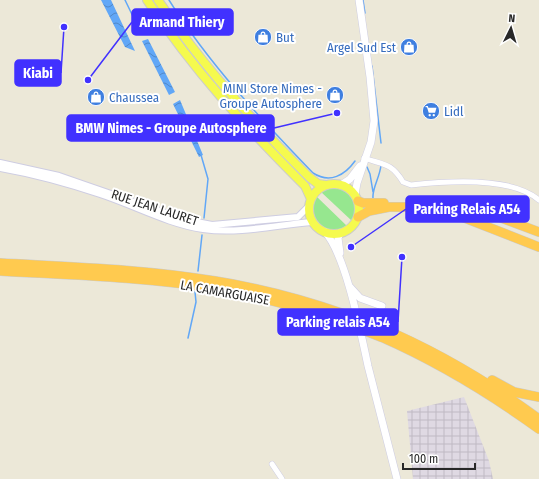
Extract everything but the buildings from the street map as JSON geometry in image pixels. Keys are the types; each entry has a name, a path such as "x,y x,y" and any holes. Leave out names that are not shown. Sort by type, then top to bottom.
{"highway":[{"path":"356,198 363,203 377,204 416,201 453,202 480,209 539,232"},
{"path":"358,217 369,211 389,207 428,207 447,211 539,247"},
{"name":"LA CAMARGUAISE","path":"0,263 151,273 214,280 261,290 344,318 454,373 506,405 539,429"},
{"name":"LA CAMARGUAISE","path":"0,271 129,279 212,288 379,327 406,339 499,391 539,419"},
{"path":"406,339 445,355 514,392 539,397"}],"main road":[{"path":"147,0 190,62 242,123 305,186 311,199"},
{"path":"158,0 208,70 257,125 309,177 318,184 326,185 341,184 346,182 355,174 365,158 371,122 365,66 355,0"},
{"path":"325,232 340,233 350,228 358,217 356,198 357,184 365,158 372,142 374,122 369,69 359,0"},
{"path":"341,184 348,188 356,198"},
{"path":"326,185 317,190 308,207 312,222 329,237 340,259 348,285 397,479"},
{"path":"340,233 338,238 340,259"},
{"path":"348,285 356,295 362,299 382,306"}],"street":[{"path":"365,158 387,164 396,171 403,182 411,185 465,181 521,189 532,194 539,200"},
{"name":"RUE JEAN LAURET","path":"0,163 59,176 186,220 205,224 224,225 298,217 308,207"},
{"name":"RUE JEAN LAURET","path":"0,168 86,189 192,227 205,229 245,229 312,222"},
{"path":"272,464 282,479"}],"shaded area":[{"path":"464,397 489,461 493,479 413,479 407,411"}],"green space":[{"path":"328,187 342,189 351,196 355,207 352,221 320,191"},
{"path":"316,196 347,226 331,230 318,224 314,219 313,212 313,204"}],"water":[{"path":"101,0 111,0 135,51 125,47"},
{"path":"148,39 175,92 169,95 142,41"},
{"path":"180,100 203,155 199,157 173,104"}],"waterway":[{"path":"125,0 140,31"},
{"path":"169,0 218,69 313,173 325,178 331,178 342,174 355,161"},
{"path":"363,0 365,13"},
{"path":"372,66 381,143"},
{"path":"201,155 208,179 204,218"},
{"path":"373,198 381,165"},
{"path":"367,167 370,174 373,192"},
{"path":"198,271 202,235"},
{"path":"188,338 196,302 195,292"}],"place":[{"name":"Kiabi","path":"64,27"},
{"name":"But","path":"263,37"},
{"name":"Argel Sud Est","path":"409,47"},
{"name":"Armand Thiery","path":"88,80"},
{"name":"MINI Store Nimes - Groupe Autosphere","path":"335,95"},
{"name":"Chaussea","path":"96,97"},
{"name":"Lidl","path":"431,111"},
{"name":"BMW Nimes - Groupe Autosphere","path":"337,113"},
{"name":"Parking Relais A54","path":"351,247"},
{"name":"Parking relais A54","path":"402,257"}]}
